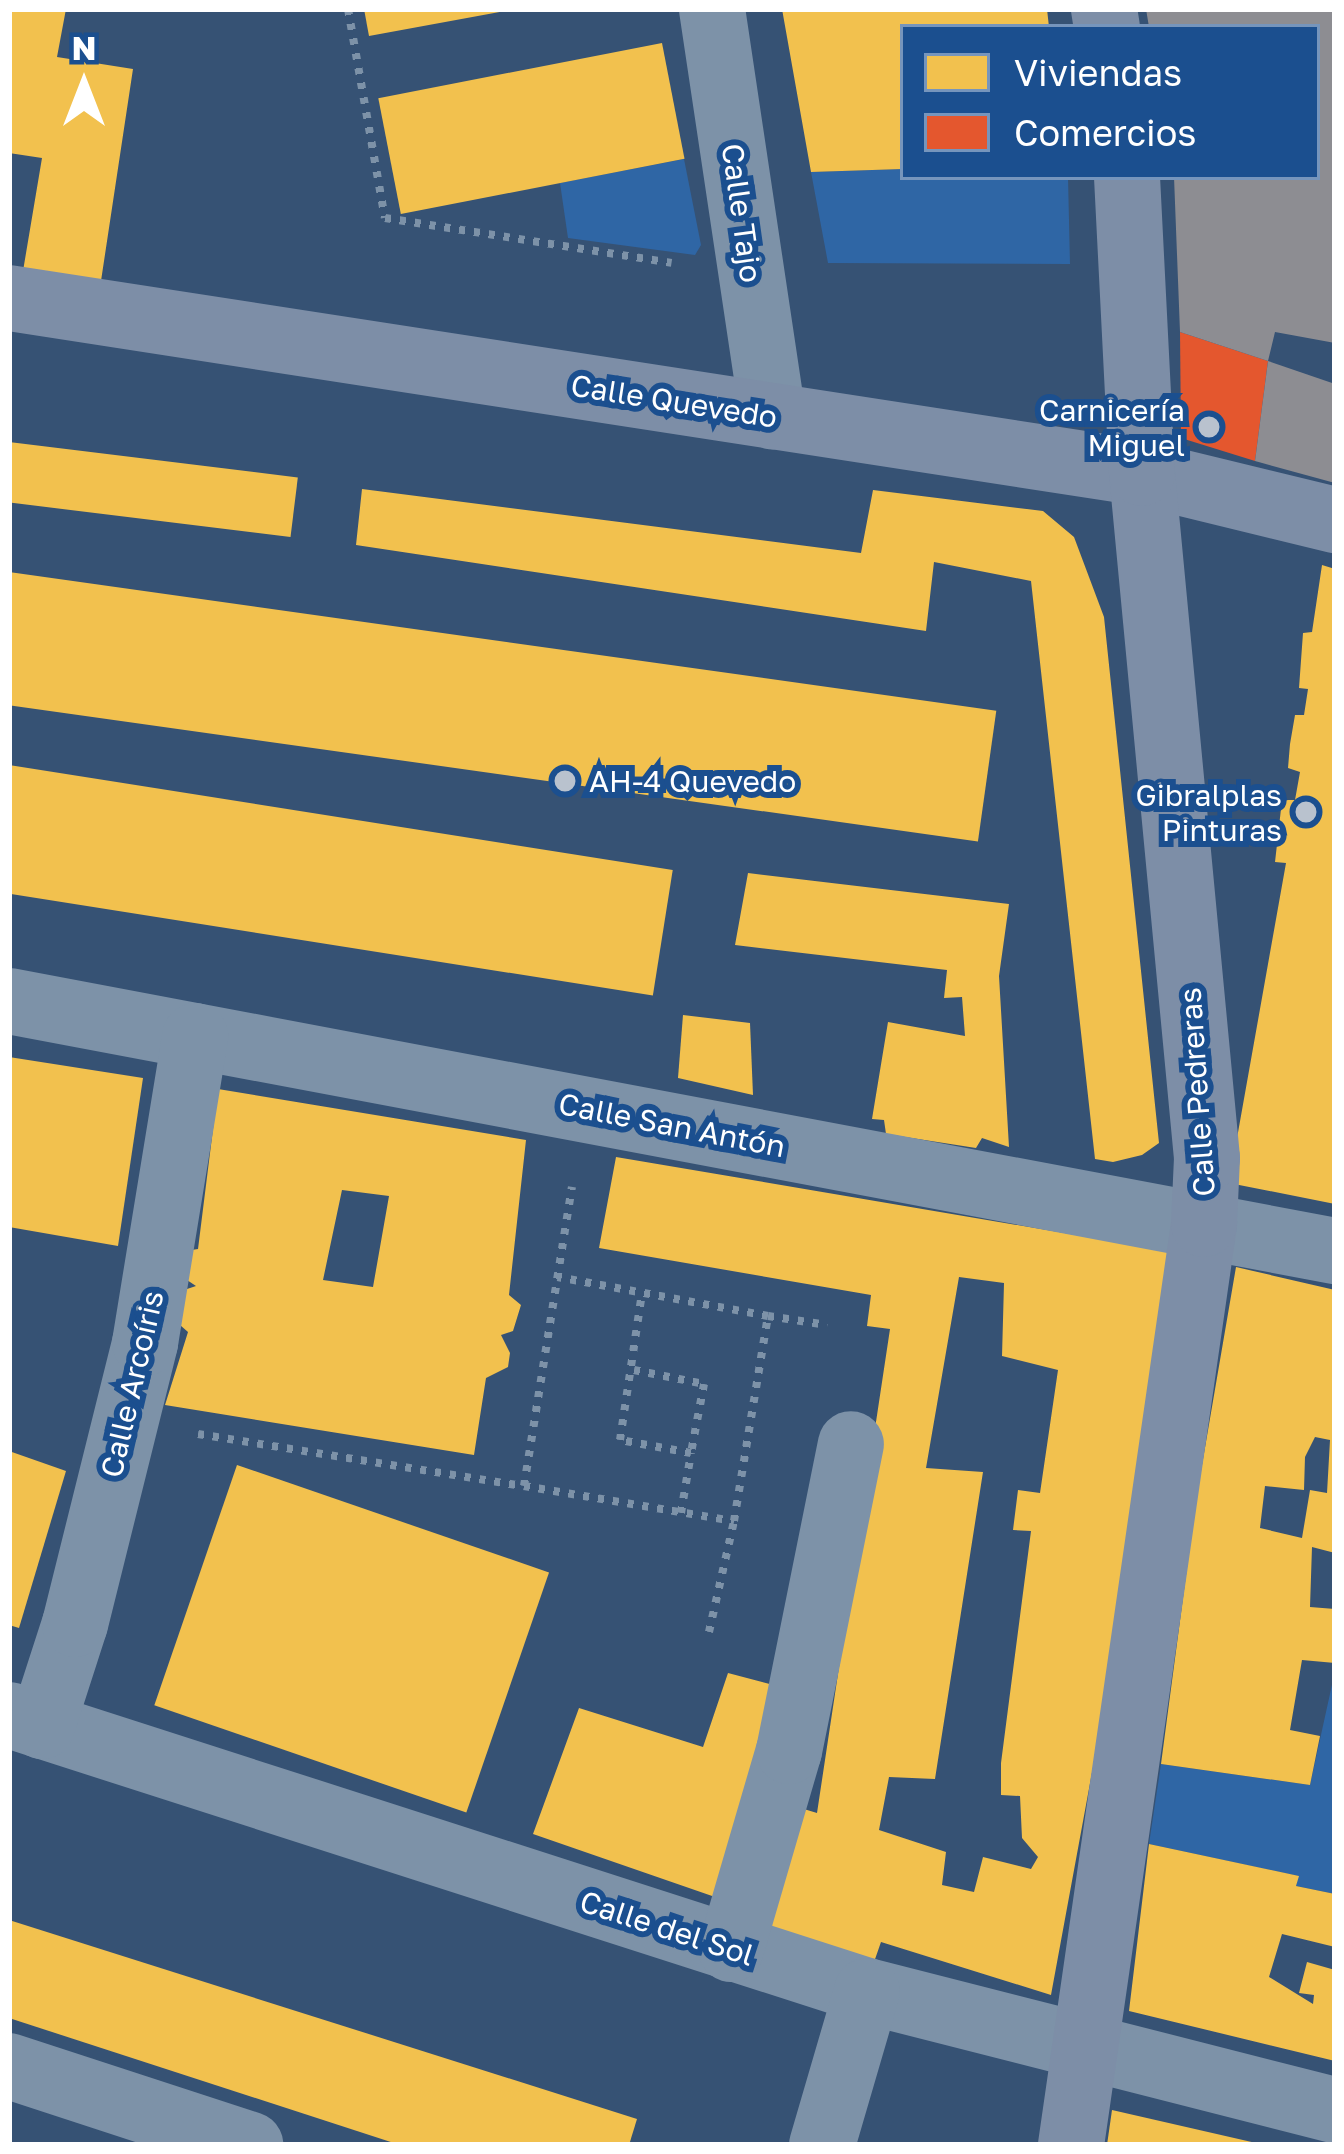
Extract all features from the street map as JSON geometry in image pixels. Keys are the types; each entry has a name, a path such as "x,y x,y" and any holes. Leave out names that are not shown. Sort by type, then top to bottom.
{"main road":[{"name":"Calle Pedreras","path":"1071,2145 1081,2049 1204,1224 1207,1158 1142,473 1126,180"},
{"name":"Calle Quevedo","path":"9,298 1142,473 1335,520"}],"street":[{"name":"Calle Tajo","path":"712,9 773,416"},
{"name":"Calle San Antón","path":"9,1001 1335,1251"},
{"name":"Calle Arcoíris","path":"26,1721 76,1624 145,1343 195,1036"},
{"path":"730,1949 789,1751 851,1444"},
{"name":"Calle del Sol","path":"26,1721 867,1991 1335,2110"},
{"path":"822,2145 867,1991"},
{"path":"9,2066 217,2140"}],"path":[{"path":"348,9 381,211 389,221 751,274"},
{"path":"524,1486 585,1109"},
{"path":"558,1277 827,1325"},
{"path":"642,1293 628,1357 634,1370 620,1440 691,1453"},
{"path":"709,1632 734,1521 768,1316"},
{"path":"634,1370 704,1384 681,1513"},
{"path":"125,1422 734,1521"}],"shaded area":[{"path":"684,159 701,245 695,255 568,238 560,183"},
{"path":"900,169 900,180 1068,180 1070,264 828,263 811,172"},
{"path":"1335,1671 1335,1894 1296,1886 1298,1876 1149,1844 1161,1764 1310,1785"}],"building: Viviendas":[{"path":"9,9 66,9 57,57 133,69 101,281 23,271 42,158 9,153"},
{"path":"364,9 505,9 505,11 369,36"},
{"path":"782,9 1047,9 1049,24 900,24 900,169 811,172"},
{"path":"662,43 685,159 401,214 378,98"},
{"path":"9,442 298,477 291,537 9,502"},
{"path":"362,489 861,553 873,490 1043,511 1074,537 1104,617 1159,1143 1142,1155 1113,1162 1095,1159 1031,581 934,562 926,631 356,545"},
{"path":"1322,565 1335,569 1335,1204 1229,1183 1286,863 1275,862 1282,800 1295,800 1300,772 1288,768 1290,744 1295,715 1304,715 1308,689 1299,688 1303,633 1312,632"},
{"path":"9,572 996,711 978,841 9,705"},
{"path":"9,765 673,870 653,996 9,894"},
{"path":"748,873 1009,904 999,976 1009,1147 982,1138 976,1148 886,1134 884,1120 872,1119 888,1022 965,1036 962,997 944,998 947,970 735,945"},
{"path":"683,1015 750,1023 753,1095 678,1078"},
{"path":"9,1057 143,1078 118,1246 9,1227"},
{"path":"218,1089 526,1140 509,1295 521,1305 513,1331 501,1335 510,1353 508,1367 486,1378 474,1455 165,1405 188,1332 164,1311 169,1295 196,1286 178,1274 185,1251 198,1249","holes":["342,1190 389,1196 373,1287 323,1280"]},
{"path":"616,1157 1170,1251 1093,1767 1051,1995 881,1942 873,1965 756,1931 794,1806 817,1813 890,1329 867,1326 871,1295 599,1248","holes":["959,1277 1004,1283 1002,1356 1058,1370 1040,1493 1018,1490 1013,1530 1031,1531 1001,1763 1001,1795 1020,1796 1022,1838 1038,1857 1031,1869 983,1857 974,1892 942,1885 946,1852 879,1830 889,1777 935,1779 983,1472 926,1468"]},
{"path":"1236,1267 1335,1290 1335,1553 1312,1547 1310,1607 1335,1609 1335,1663 1302,1660 1290,1730 1320,1736 1310,1785 1161,1764 1196,1500","holes":["1315,1437 1330,1440 1327,1493 1310,1490 1302,1538 1260,1528 1265,1486 1304,1490 1305,1457"]},
{"path":"9,1451 66,1471 19,1628 9,1625"},
{"path":"237,1465 549,1572 466,1813 154,1705"},
{"path":"728,1673 781,1687 715,1897 533,1834 579,1708 703,1747"},
{"path":"1149,1844 1299,1876 1296,1886 1335,1894 1335,1947 1282,1934 1269,1977 1313,2004 1314,1995 1299,1993 1307,1962 1335,1970 1335,2061 1129,2011"},
{"path":"9,1920 637,2119 629,2145 400,2145 9,2018"},
{"path":"1112,2110 1256,2143 1256,2145 1107,2145"}],"building: Comercios":[{"path":"1180,332 1268,361 1255,461 1181,438"}],"building: Industria":[{"path":"1146,9 1335,9 1335,343 1275,332 1268,361 1180,332 1174,180 1320,180 1320,24 1148,24"},
{"path":"1268,361 1335,384 1335,483 1255,461"}],"place":[{"name":"Carnicería Miguel","path":"1209,427"},
{"name":"AH-4 Quevedo","path":"565,781"},
{"name":"Gibralplas Pinturas","path":"1306,812"}]}
